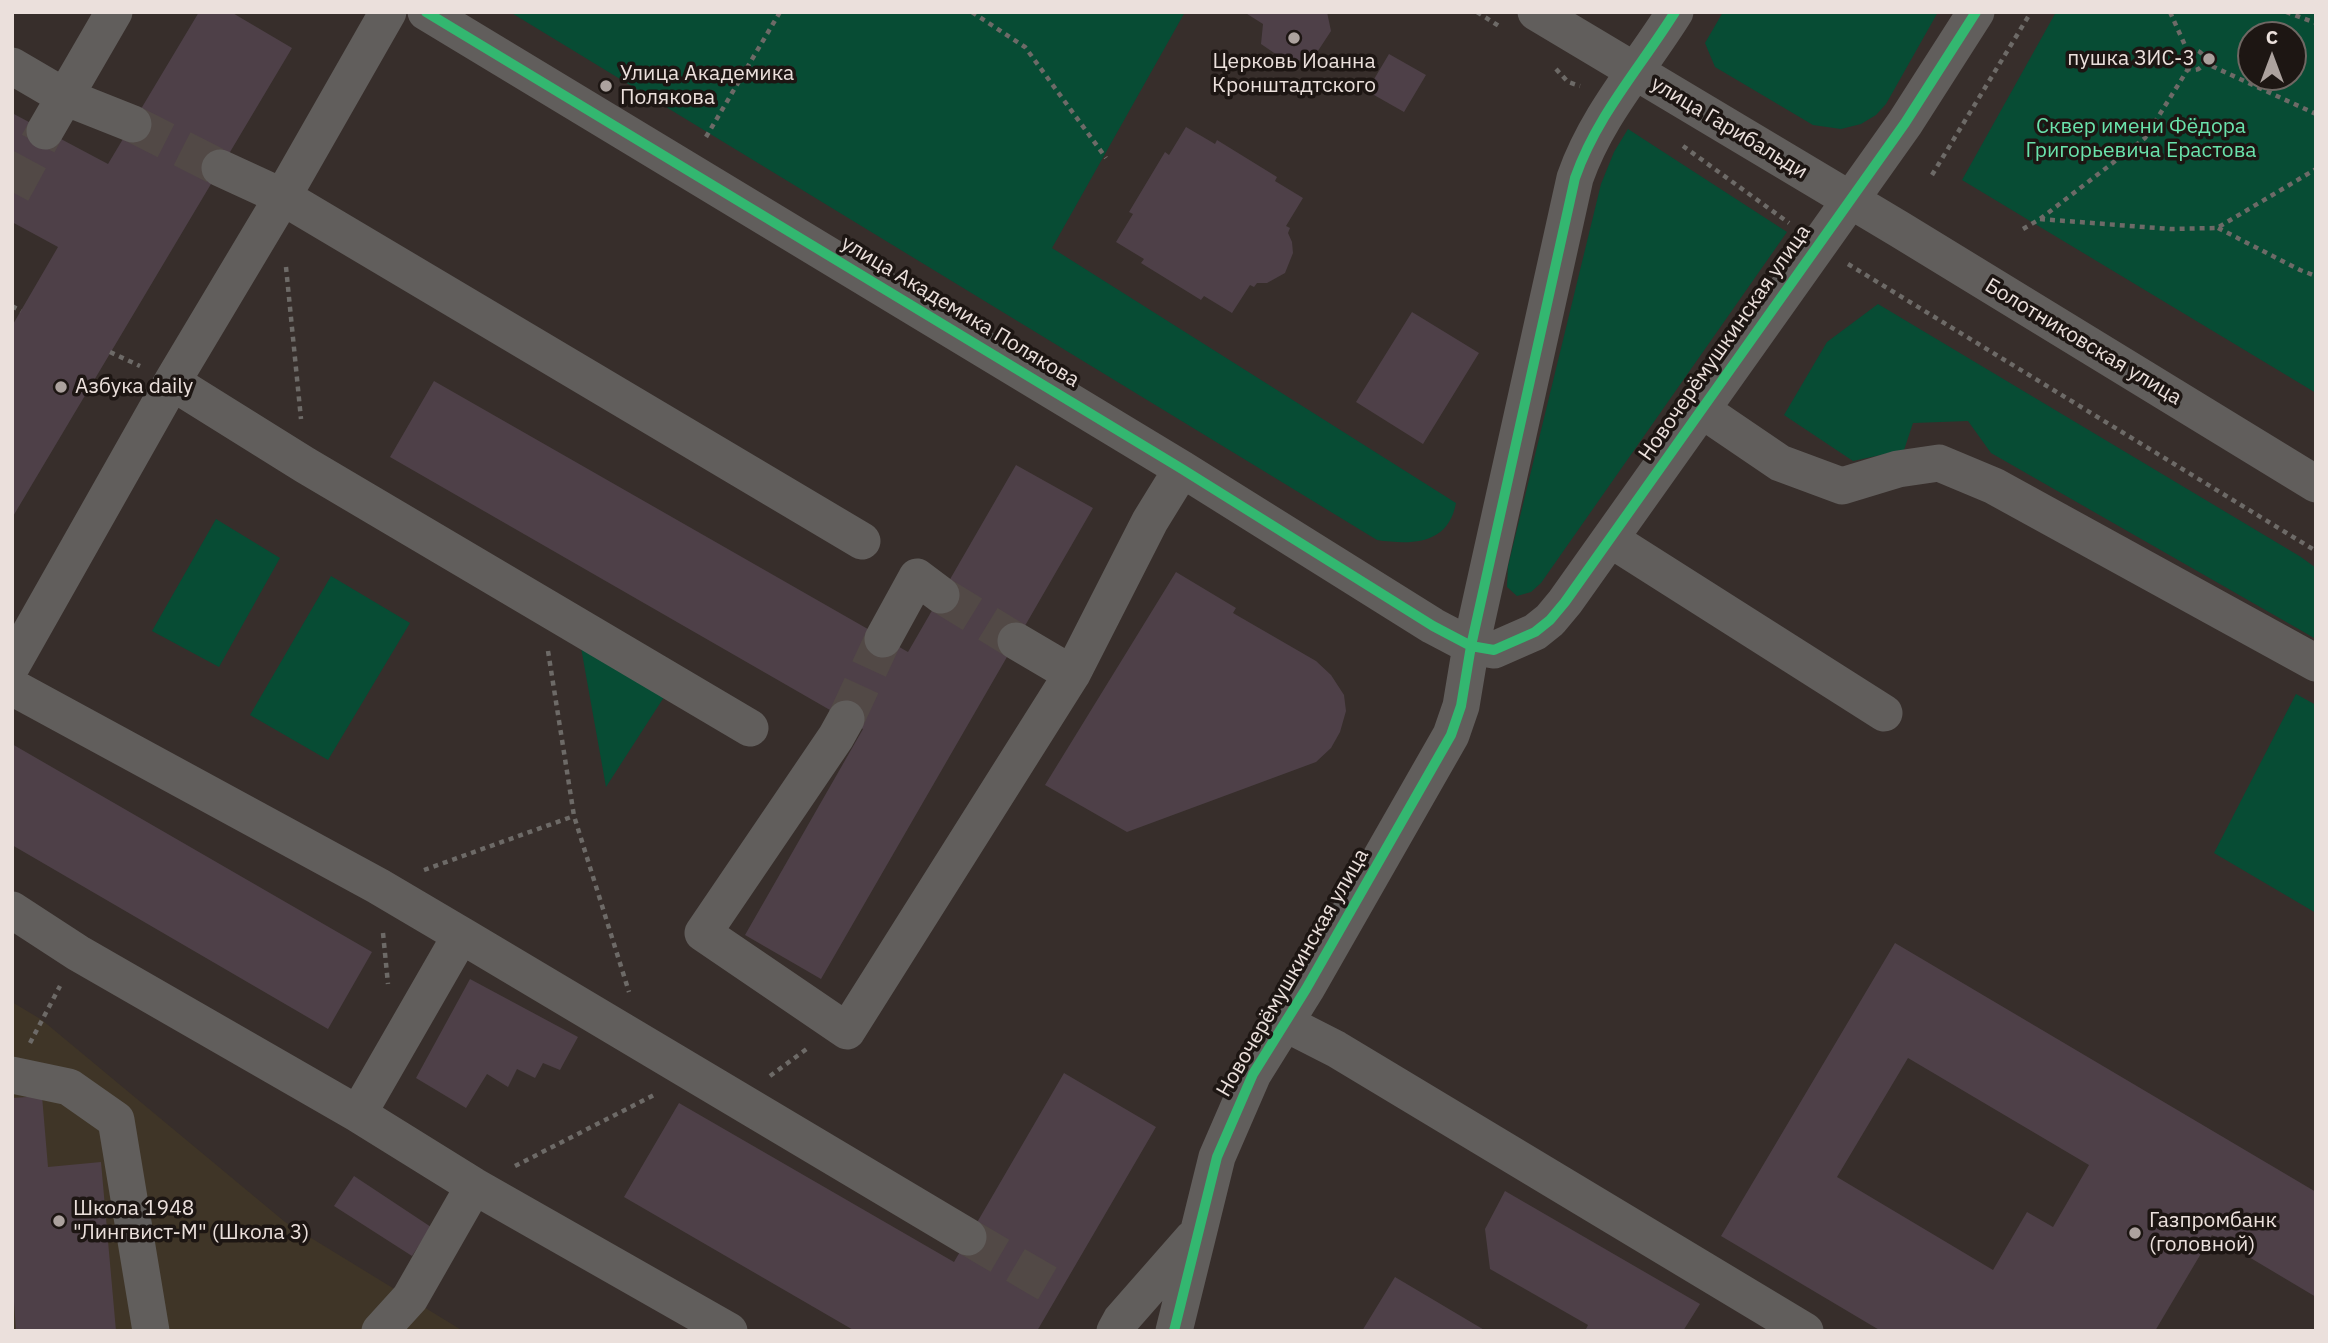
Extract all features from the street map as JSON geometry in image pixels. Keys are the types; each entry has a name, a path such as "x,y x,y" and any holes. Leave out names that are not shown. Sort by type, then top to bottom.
{"street":[{"path":"44,131 114,12"},
{"path":"12,665 172,382 283,197 388,12"},
{"name":"улица Академика Полякова","path":"426,12 1182,469 1433,626 1471,646"},
{"name":"Новочерёмушкинская улица","path":"1174,1331 1217,1157 1232,1119 1253,1074 1306,989 1451,735 1461,706 1471,646 1575,178 1585,150 1625,84 1675,12"},
{"name":"Новочерёмушкинская улица","path":"1471,646 1494,650 1535,632 1550,620 1905,123 1976,12"},
{"name":"улица Гарибальди","path":"1522,22 1625,84 1850,200"},
{"path":"12,66 65,97 134,124"},
{"path":"220,168 283,197 862,541"},
{"name":"Болотниковская улица","path":"1850,200 2316,484"},
{"path":"172,382 305,465 750,728"},
{"path":"1702,410 1780,463 1842,486 1898,469 1939,463 1994,485 2316,663"},
{"path":"846,719 703,933 847,1031 1072,674 1150,521 1182,469"},
{"path":"1610,539 1884,713"},
{"path":"883,639 917,578 941,595"},
{"path":"1016,641 1072,674"},
{"path":"12,687 378,886 968,1237"},
{"path":"12,910 78,953 358,1114 474,1186 729,1331"},
{"path":"358,1114 461,935"},
{"path":"1285,1023 1348,1056 1788,1326"},
{"path":"13,1075 69,1087 116,1120 151,1331"},
{"path":"380,1331 410,1298 474,1186"},
{"path":"1115,1331 1121,1320 1198,1232"}],"path":[{"path":"687,169 780,12"},
{"path":"972,12 1025,47 1106,159"},
{"path":"1477,12 1522,22"},
{"path":"1932,174 2031,12"},
{"path":"2171,12 2188,52 2184,62 2188,69"},
{"path":"2286,12 2316,23"},
{"path":"2188,52 2198,51 2202,54 2203,62 2196,70 2188,69"},
{"path":"1549,62 1568,82 1625,84"},
{"path":"2203,62 2316,114"},
{"path":"2024,229 2145,138 2188,69"},
{"path":"1672,138 1819,245 2316,551"},
{"path":"2217,228 2316,169"},
{"path":"2040,219 2170,229 2217,228 2316,276"},
{"path":"285,258 305,465"},
{"path":"12,306 21,311"},
{"path":"540,604 574,816 645,1043"},
{"path":"389,996 378,886 574,816"},
{"path":"13,1075 78,953"},
{"path":"739,1099 812,1045"},
{"path":"474,1186 659,1092"}],"shaded area":[{"path":"12,1002 42,1020 285,1222 463,1331 12,1331"}],"green space":[{"path":"510,12 1185,12 1052,248 1456,503 1452,517 1445,527 1427,539 1415,542 1377,540"},
{"path":"1723,12 1938,12 1886,104 1876,115 1861,124 1841,129 1813,125 1715,67 1705,43"},
{"name":"Сквер имени Фёдора Григорьевича Ерастова","path":"2056,12 2316,12 2316,393 1962,180"},
{"path":"1628,129 1787,232 1541,583 1531,592 1517,596 1507,587 1508,566 1601,184 1614,152"},
{"path":"1878,304 2316,568 2316,639 1991,453 1968,421 1913,423 1904,450 1853,461 1784,415 1827,342"},
{"path":"216,519 280,558 219,667 152,631"},
{"path":"331,576 410,623 328,760 250,715"},
{"path":"580,642 666,694 606,787"},
{"path":"2296,694 2316,705 2316,913 2214,853"}],"building":[{"path":"199,12 231,12 292,48 12,518 12,326 58,247 12,222 12,113 108,164"},
{"name":"Церковь Иоанна Кронштадтского","path":"1244,12 1327,12 1331,31 1312,60 1286,61 1261,44 1263,24"},
{"path":"1389,54 1426,75 1404,112 1367,91"},
{"path":"1186,127 1215,144 1217,140 1277,177 1275,181 1303,198 1286,226 1290,228 1288,233 1293,253 1285,273 1267,283 1257,283 1254,287 1250,285 1232,313 1204,296 1201,300 1141,263 1144,259 1116,242 1133,214 1129,212 1165,152 1169,155"},
{"path":"1412,312 1479,353 1423,444 1356,402"},
{"path":"434,381 908,652 1016,465 1093,508 821,979 745,935 863,729 390,457"},
{"path":"1176,572 1236,608 1233,613 1316,661 1331,675 1344,695 1346,711 1340,732 1331,748 1316,762 1127,832 1045,785"},
{"path":"12,744 372,952 328,1029 12,845"},
{"path":"1895,943 2316,1192 2316,1297 2212,1235 2155,1331 1881,1331 1721,1236","holes":["1908,1058 2089,1165 2053,1227 2027,1212 1993,1270 1837,1177"]},
{"path":"470,979 578,1037 560,1070 543,1063 535,1078 517,1069 508,1087 487,1074 466,1108 416,1078"},
{"path":"1064,1073 1156,1127 1037,1331 855,1331 624,1197 679,1103 954,1262"},
{"name":"Школа 1948 \"Лингвист-М\" (Школа 3)","path":"42,1096 48,1167 101,1162 116,1331 16,1331 12,1274 12,1098"},
{"path":"354,1176 431,1227 412,1256 334,1206"},
{"path":"1505,1191 1700,1304 1683,1331 1585,1331 1588,1325 1490,1269 1485,1229"},
{"path":"1395,1277 1486,1331 1362,1331"}],"tunnel":[{"path":"133,124 220,168"},
{"path":"12,192 45,131"},
{"path":"941,595 1016,641"},
{"path":"846,719 883,639"},
{"path":"968,1237 1060,1291"}],"cycle path":[{"path":"426,12 1182,469 1433,626 1471,646 1494,650 1535,632 1550,620 1565,602 1905,123 1976,12"},
{"path":"1174,1331 1217,1157 1253,1074 1306,989 1451,735 1461,706 1471,646 1575,178 1607,113 1675,12"}],"place":[{"name":"Церковь Иоанна Кронштадтского","path":"1294,38"},
{"name":"пушка ЗИС-3","path":"2209,59"},
{"name":"Улица Академика Полякова","path":"606,86"},
{"name":"Азбука daily","path":"61,387"},
{"name":"Школа 1948 \"Лингвист-М\" (Школа 3)","path":"59,1221"},
{"name":"Газпромбанк (головной)","path":"2135,1233"}]}
